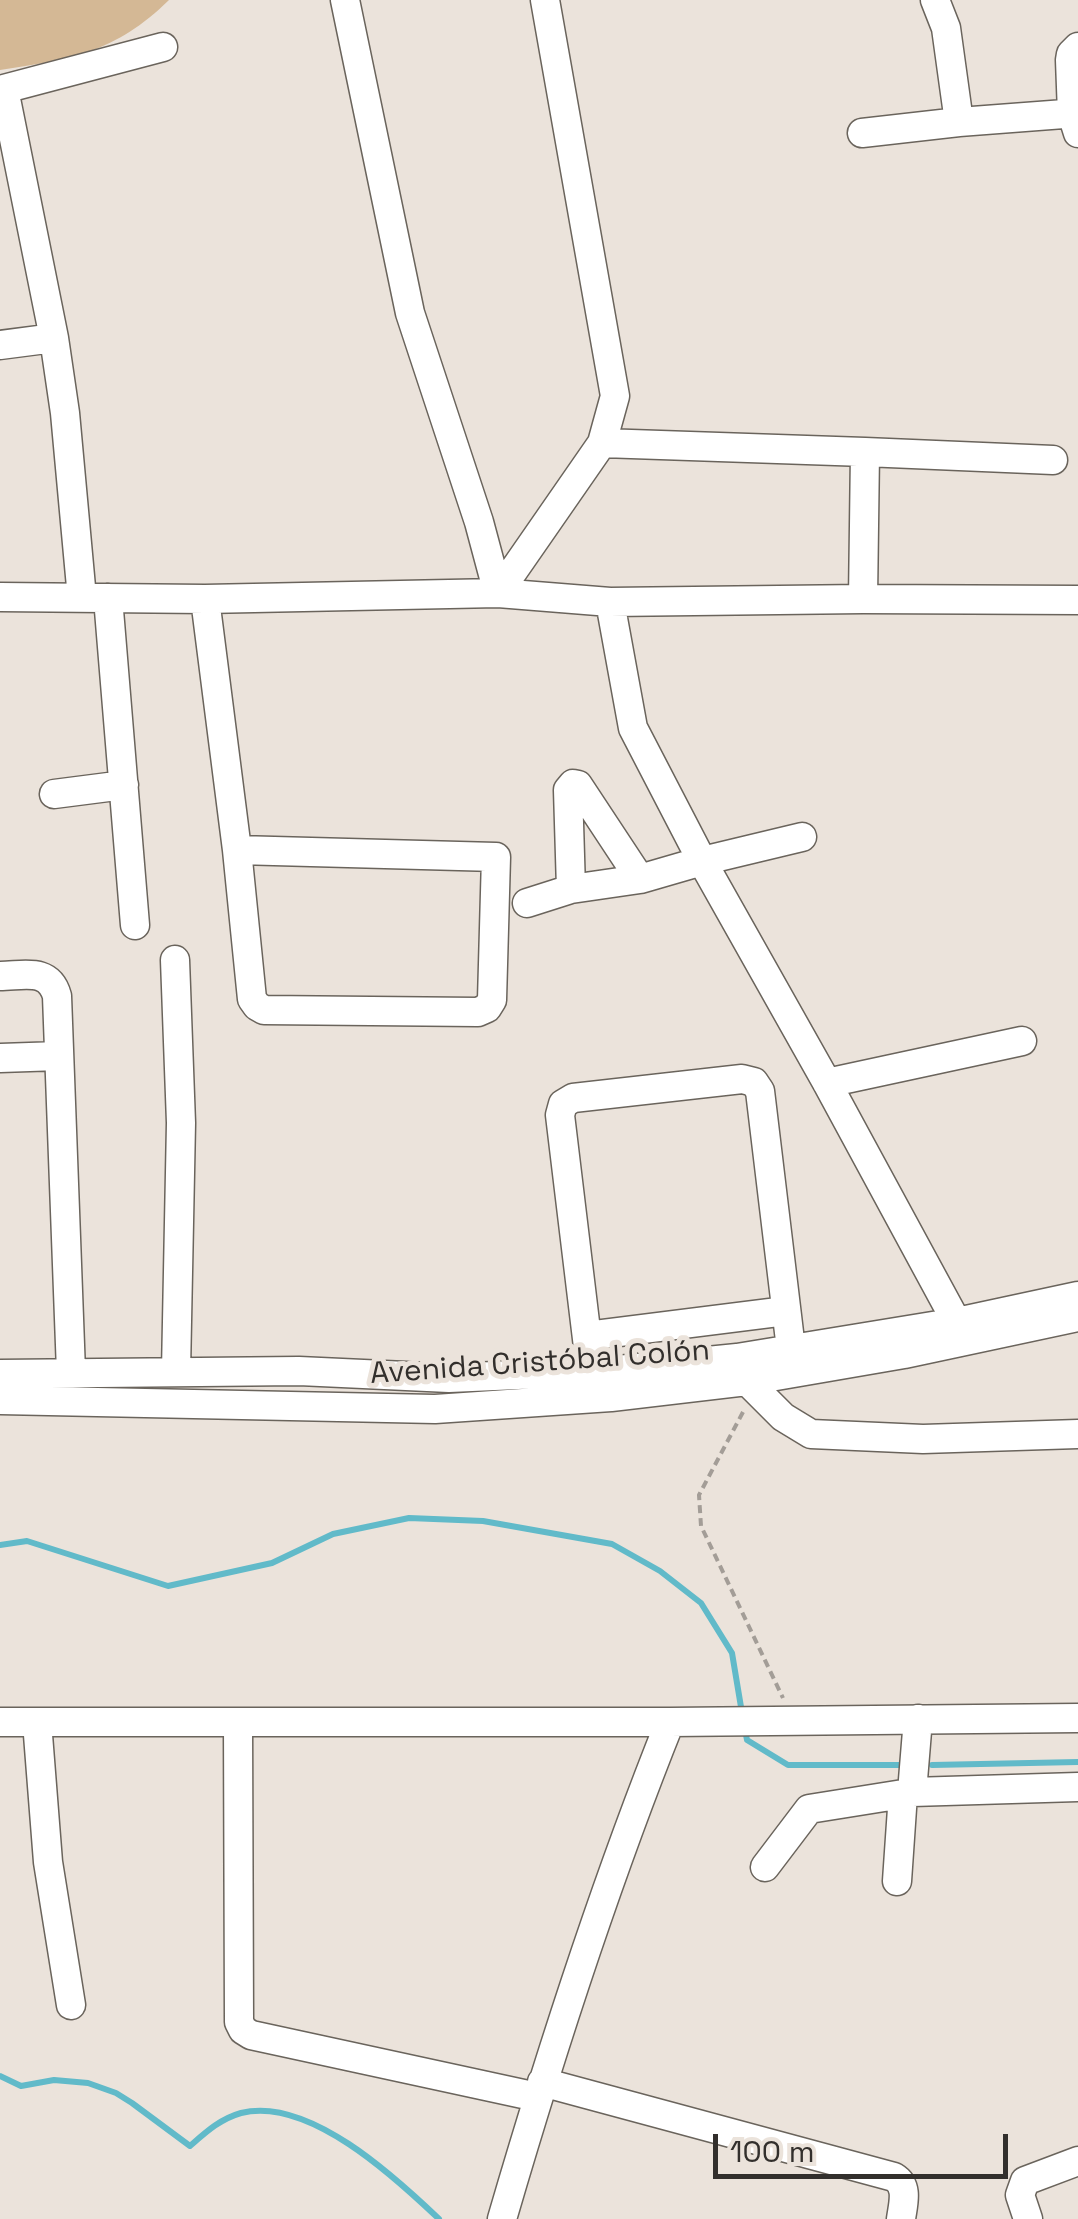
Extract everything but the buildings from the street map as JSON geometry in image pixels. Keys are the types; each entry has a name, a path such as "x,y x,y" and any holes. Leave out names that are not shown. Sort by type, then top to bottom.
{"street":[{"path":"345,0 410,313 479,522 498,594"},
{"path":"498,594 602,443 614,396 545,0"},
{"path":"936,0 946,28 959,122"},
{"path":"862,133 959,122 1076,120 1070,60 1078,47"},
{"path":"135,925 124,784 54,338 2,90 163,48"},
{"path":"0,345 54,338"},
{"path":"602,443 1053,460"},
{"path":"862,599 865,452"},
{"path":"0,597 205,599 498,594 610,602 1078,600"},
{"path":"205,599 252,999 256,1006 264,1010 478,1012 492,1000 496,857 237,850"},
{"path":"610,602 632,728 962,1331"},
{"path":"54,794 124,784"},
{"path":"570,889 568,790 573,784 578,785 640,879"},
{"path":"528,902 570,889 640,879 802,837"},
{"path":"175,960 181,1124 176,1371"},
{"path":"0,976 44,976 54,983 57,996 71,1372"},
{"path":"827,1083 1022,1041"},
{"path":"0,1058 59,1056"},
{"path":"592,1372 560,1116 563,1104 572,1098 742,1079 754,1082 760,1091 791,1350"},
{"name":"Avenida Cristóbal Colón","path":"0,1400 435,1408 751,1386 904,1354 962,1331 1078,1296"},
{"path":"587,1336 786,1311"},
{"name":"Avenida Cristóbal Colón","path":"0,1374 299,1371 449,1378 592,1372 1078,1316"},
{"path":"751,1386 783,1417 811,1434 923,1439 1078,1434"},
{"path":"0,1722 1078,1718"},
{"path":"897,1881 918,1719"},
{"path":"37,1722 48,1862 71,2006"},
{"path":"502,2219 540,2089 640,1796 670,1722"},
{"path":"238,1723 242,2030 251,2035 540,2089 894,2177 901,2181 904,2190 900,2219"},
{"path":"765,1867 809,1809 907,1793 1078,1788"},
{"path":"1028,2219 1020,2195 1025,2181 1078,2161"}],"path":[{"path":"751,1386 699,1495 701,1526 794,1720"}],"shaded area":[{"path":"0,0 169,0 111,43 70,57 0,70"}],"waterway":[{"path":"0,1545 27,1541 168,1586 272,1563 333,1534 409,1518 483,1521 612,1544 660,1571 701,1603 732,1653 742,1713"},
{"path":"745,1730 747,1740 788,1765 904,1765"},
{"path":"932,1765 1078,1762"},
{"path":"0,2076 21,2086 54,2080 88,2083 116,2093 190,2146 220,2122 241,2113 267,2111 294,2116 349,2144 439,2219"}]}
